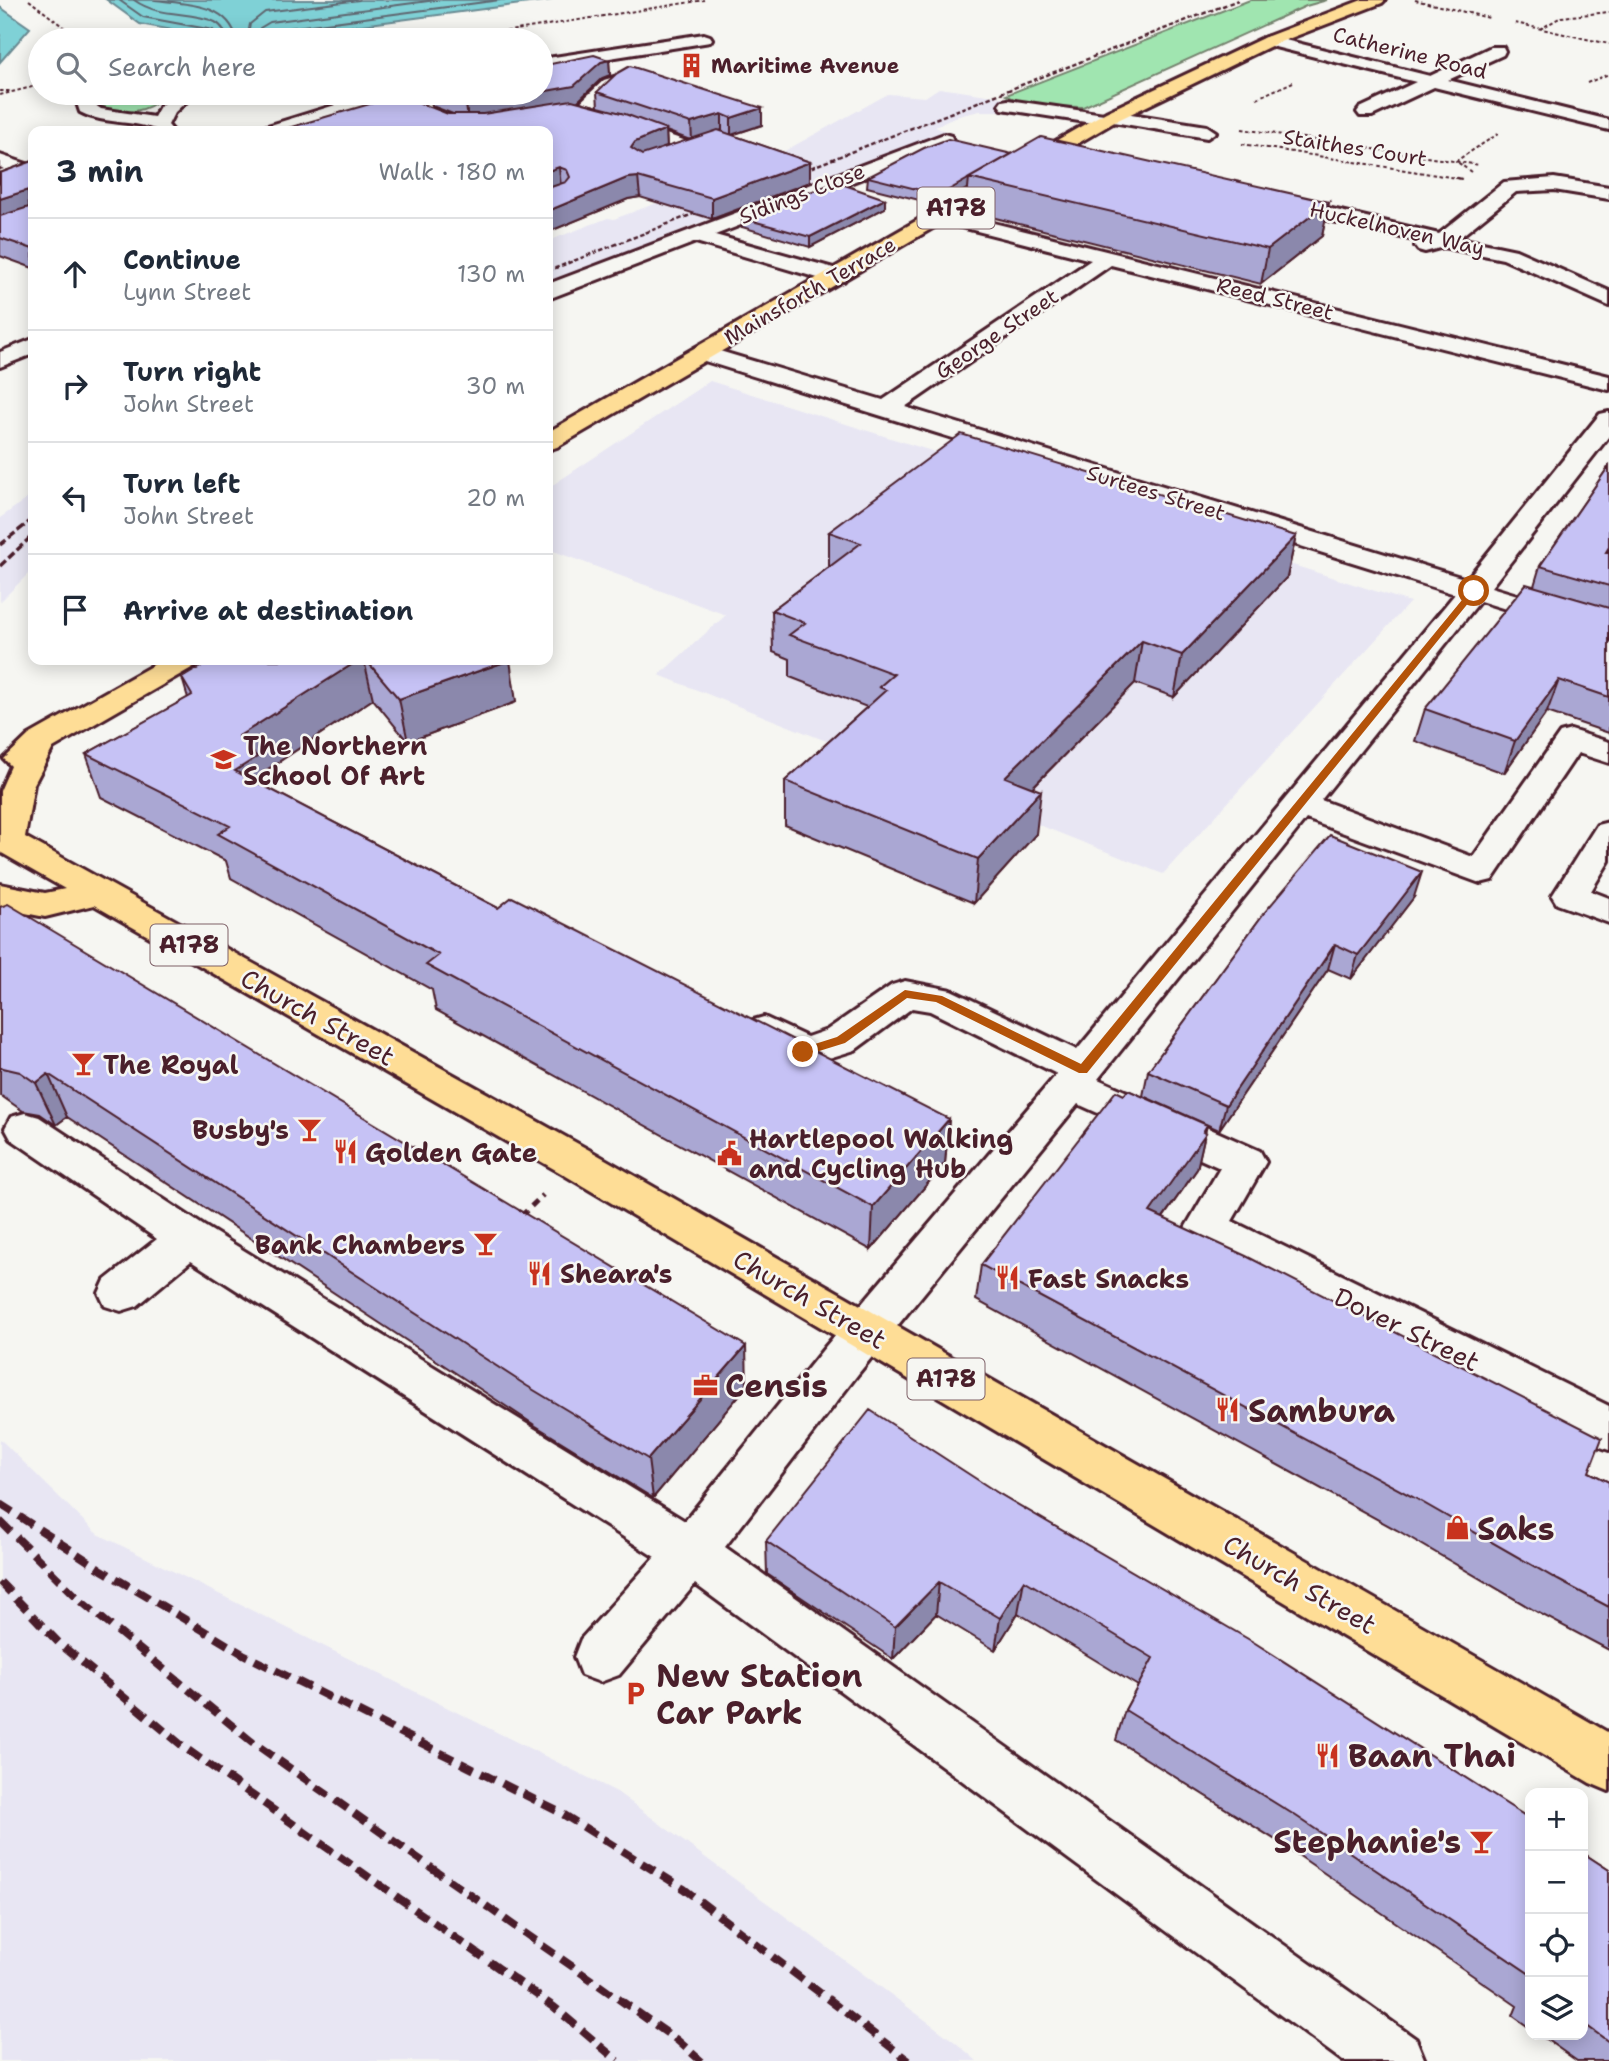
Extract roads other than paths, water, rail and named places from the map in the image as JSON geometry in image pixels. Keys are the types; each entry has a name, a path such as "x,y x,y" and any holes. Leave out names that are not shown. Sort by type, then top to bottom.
{"main road":[{"name":"Mainsforth Terrace","path":"553,439 1109,118 1269,41 1377,0"},
{"path":"0,776 40,742 175,665"},
{"name":"A178","path":"4,841 18,784 40,742"},
{"name":"Church Street","path":"4,841 576,1162 1609,1764"},
{"path":"0,896 45,905 96,893"}],"street":[{"path":"553,62 704,39"},
{"name":"Catherine Road","path":"1269,41 1609,125"},
{"path":"636,49 658,62"},
{"path":"1366,112 1497,51"},
{"path":"621,80 610,84 570,112 633,127 691,149"},
{"path":"86,105 86,108 104,115 135,118 156,126"},
{"path":"162,126 166,110 172,105"},
{"path":"286,126 351,105"},
{"path":"1007,105 1207,132"},
{"name":"Sidings Close","path":"553,290 944,140"},
{"path":"645,167 712,142"},
{"path":"1055,151 1082,157"},
{"path":"910,153 943,163"},
{"path":"0,161 23,169 0,176"},
{"path":"1254,204 1416,248 1443,242 1511,186 1554,184 1609,193"},
{"name":"Reed Street","path":"941,216 1609,383"},
{"name":"Sidings Close","path":"693,235 836,276"},
{"name":"Huckelhoven Way","path":"1443,242 1508,254 1609,299"},
{"name":"George Street","path":"885,410 1109,257"},
{"path":"0,360 28,348"},
{"name":"Surtees Street","path":"703,353 1609,632"},
{"path":"600,1657 691,1552 866,1333 1474,591 1609,419"},
{"path":"1299,804 1480,872 1571,740 1609,753"},
{"path":"1609,833 1570,896 1609,911"},
{"path":"729,1013 803,1052 841,1040 905,994 938,999 1078,1077"},
{"name":"Dover Street","path":"1078,1077 1245,1162 1206,1228 1609,1429"},
{"path":"25,1128 189,1238 691,1552 1394,2061"},
{"path":"121,1293 189,1238"}],"water":[{"path":"107,0 552,0 339,28 162,28 140,24"},
{"path":"0,7 30,28 0,62"}],"railway":[{"path":"792,175 1238,0"},
{"path":"553,269 711,207"},
{"path":"0,545 28,523"},
{"path":"0,566 28,540"},
{"path":"0,1504 102,1570 243,1654 561,1813 684,1889 909,2061"},
{"path":"0,1521 82,1602 251,1741 677,2040 701,2061"},
{"path":"0,1582 59,1643 185,1748 554,2007 618,2061"}],"place":[{"name":"Maritime Avenue","path":"691,66"},
{"name":"The Northern School Of Art","path":"223,760"},
{"name":"The Royal","path":"83,1064"},
{"name":"Busby's","path":"309,1129"},
{"name":"Golden Gate","path":"345,1152"},
{"name":"Hartlepool Walking and Cycling Hub","path":"729,1153"},
{"name":"Bank Chambers","path":"485,1244"},
{"name":"Sheara's","path":"540,1273"},
{"name":"Fast Snacks","path":"1008,1278"},
{"name":"Censis","path":"705,1385"},
{"name":"Sambura","path":"1228,1410"},
{"name":"Saks","path":"1457,1528"},
{"name":"New Station Car Park","path":"636,1693"},
{"name":"Baan Thai","path":"1328,1755"},
{"name":"Stephanie's","path":"1481,1841"}]}
